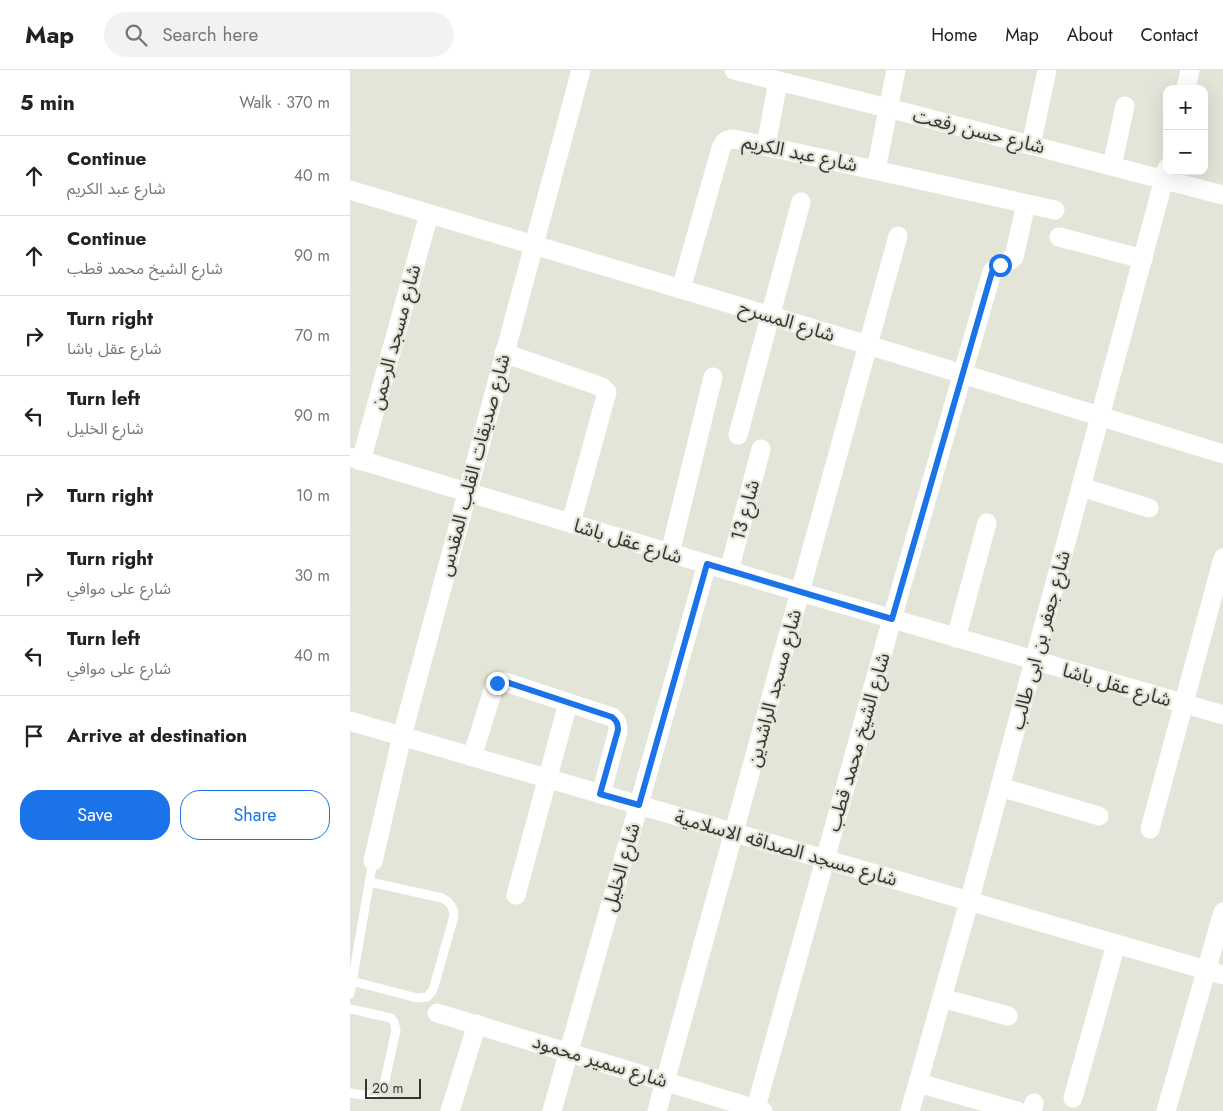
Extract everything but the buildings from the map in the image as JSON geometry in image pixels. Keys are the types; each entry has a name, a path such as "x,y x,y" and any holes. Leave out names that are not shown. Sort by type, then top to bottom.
{"street":[{"name":"شارع صديقات القلب المقدس","path":"373,861 402,736 532,246 581,70"},
{"path":"876,170 896,70"},
{"path":"1031,144 1047,70"},
{"path":"1187,85 1190,70"},
{"name":"شارع حسن رفعت","path":"741,71 1112,166 1163,174"},
{"path":"766,146 778,81"},
{"path":"1112,166 1125,106"},
{"name":"شارع عبد الكريم","path":"681,289 721,148 728,139 1055,210"},
{"name":"شارع جعفر بن ابى طالب","path":"910,1111 969,902 1165,175"},
{"name":"شارع حسن رفعت","path":"1168,175 1223,194"},
{"name":"شارع المسرح","path":"350,190 868,345 1223,454"},
{"path":"738,435 801,202"},
{"path":"962,374 992,272 996,267 1014,258 1026,204"},
{"name":"شارع مسجد الرحمن","path":"356,459 429,214"},
{"name":"شارع مسجد الراشدين","path":"657,1111 898,236"},
{"path":"1059,237 1143,259"},
{"path":"504,353 602,386 607,392 570,523"},
{"name":"شارع الشيخ محمد قطب","path":"758,1110 892,619 962,374"},
{"path":"670,553 713,377"},
{"name":"شارع 13","path":"729,571 761,449"},
{"name":"شارع عقل باشا","path":"356,459 1034,662 1223,715"},
{"path":"1081,487 1149,508"},
{"path":"956,638 987,523"},
{"path":"1150,829 1223,558"},
{"name":"شارع الخليل","path":"552,1111 707,564"},
{"path":"472,757 497,683 501,681 506,682 612,717 616,720 618,725 600,794"},
{"path":"516,895 568,703"},
{"name":"شارع مسجد الصداقه الاسلامية","path":"350,721 1215,973"},
{"path":"1000,786 1099,816"},
{"path":"1166,1111 1215,973 1223,912"},
{"path":"1073,1098 1116,944"},
{"path":"942,998 1008,1016"},
{"name":"شارع سمير محمود","path":"437,1013 758,1110"},
{"path":"450,1111 477,1024"},
{"path":"918,1083 1028,1108"}],"lane":[{"path":"350,994 373,861"},
{"path":"352,981 417,998 427,997 433,990 454,916 450,903 442,898 370,882"},
{"path":"350,1009 391,1018 396,1030 384,1085 372,1095 350,1093"}],"route":[{"path":"497,683 501,681 506,682 612,717 616,720 618,730 600,794 639,805 707,564 892,619 992,272 1000,265"}]}
